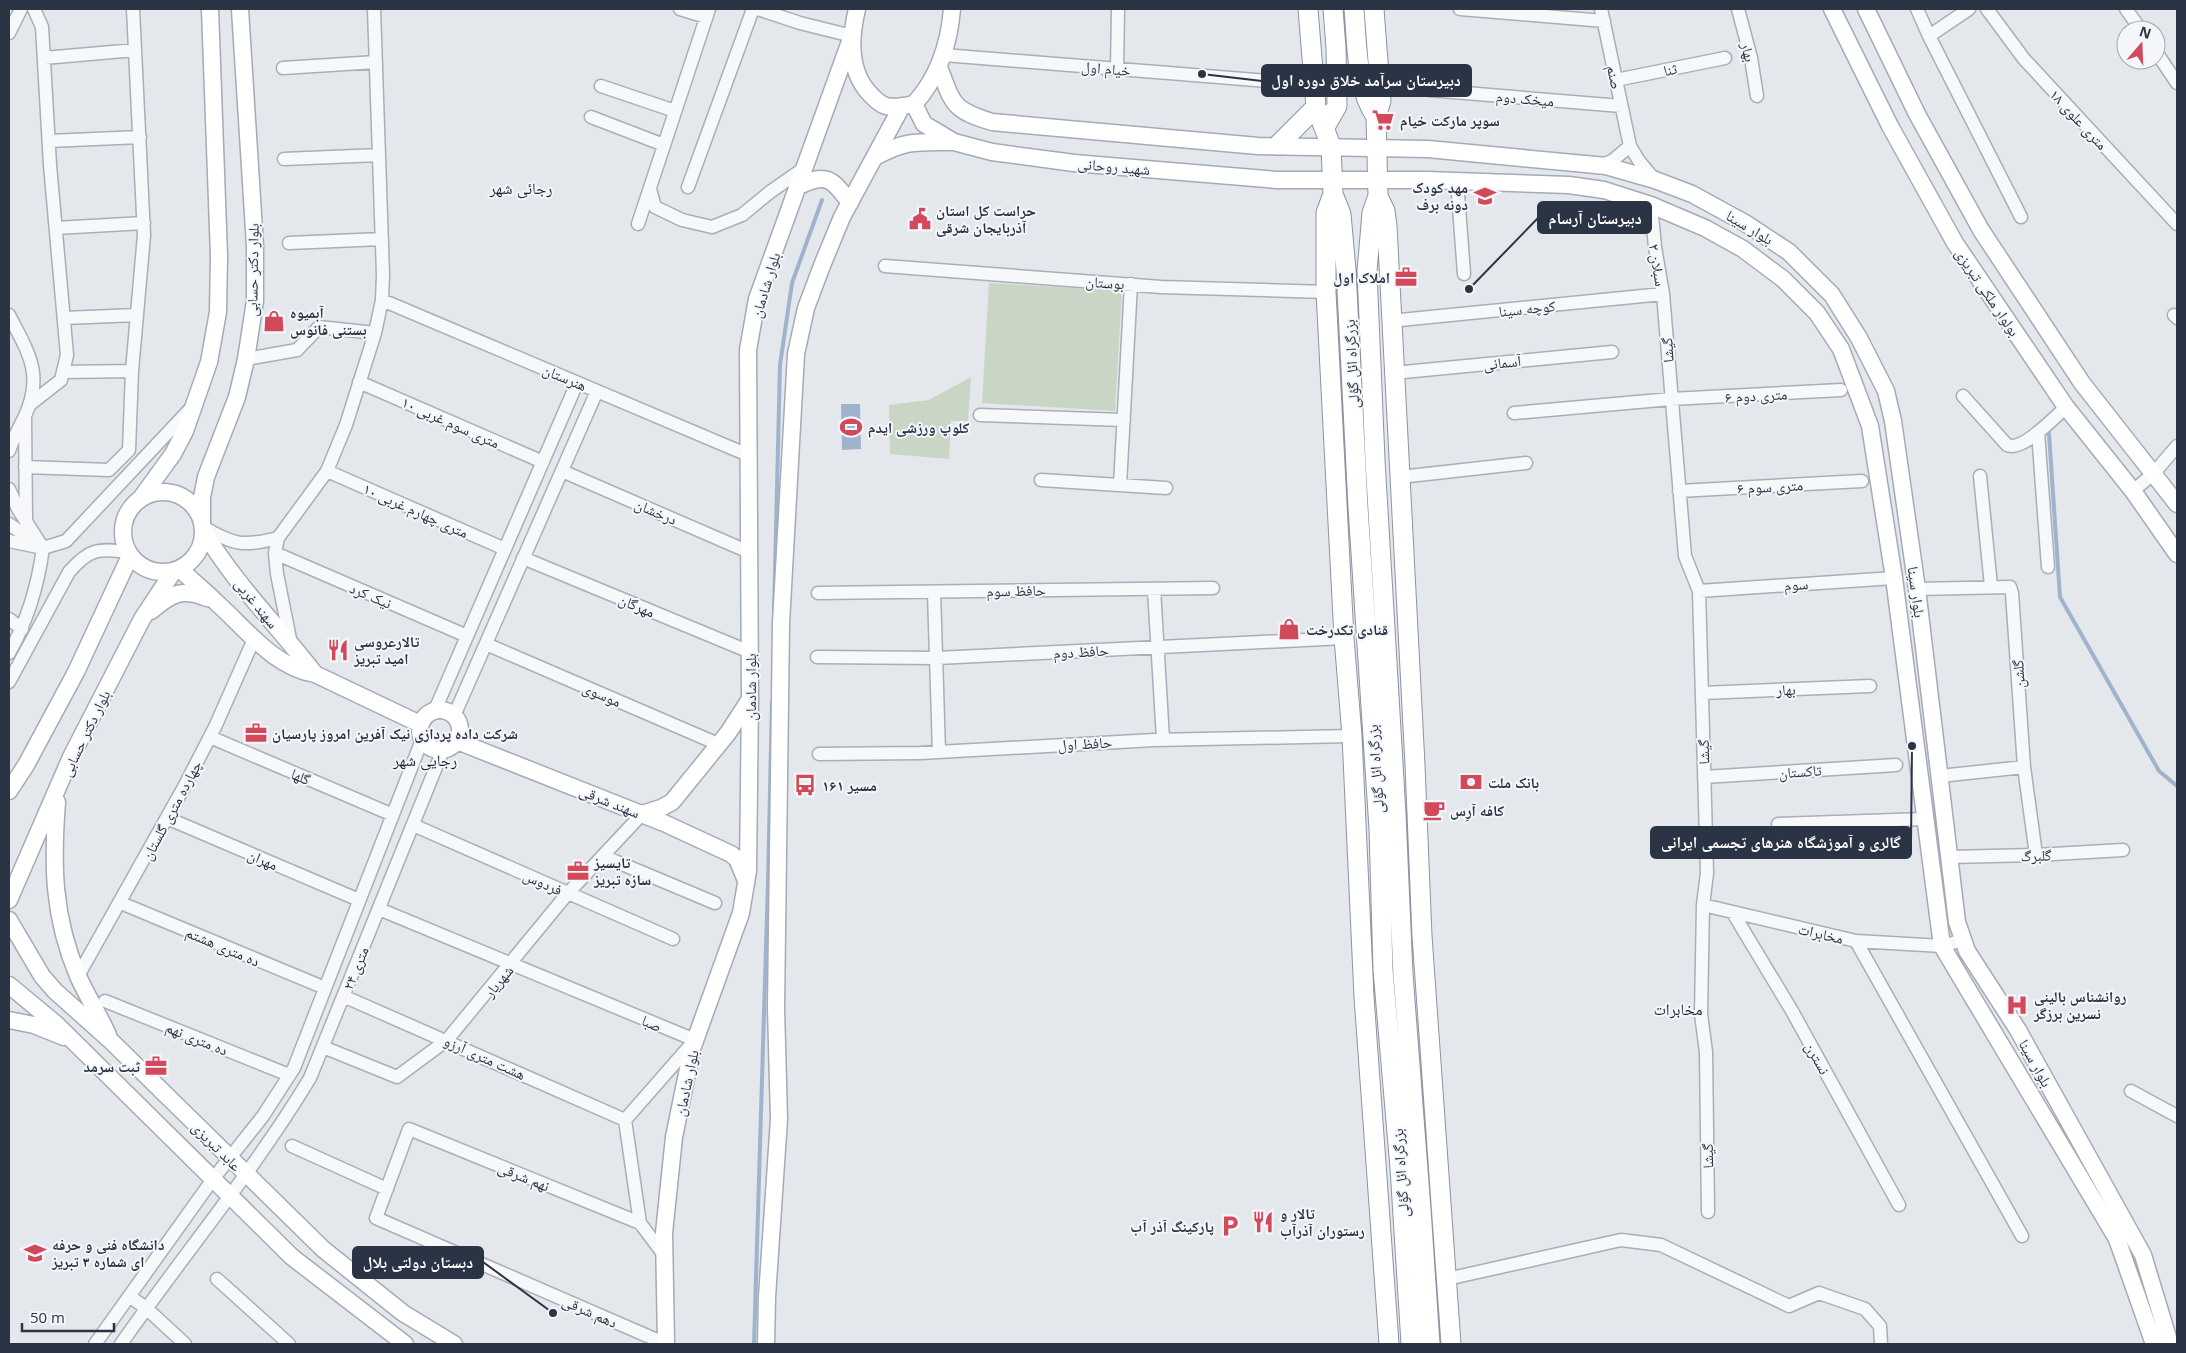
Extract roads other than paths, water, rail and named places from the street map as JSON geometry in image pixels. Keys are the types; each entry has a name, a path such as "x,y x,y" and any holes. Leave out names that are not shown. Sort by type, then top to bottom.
{"highway":[{"path":"1308,9 1316,107 1331,146 1333,187 1326,213 1326,292 1344,638 1352,736 1364,997 1389,1344"},
{"path":"1325,127 1337,106 1333,9"},
{"path":"1354,9 1357,56 1365,96 1367,104 1376,117"},
{"path":"1374,9 1381,101 1376,117 1378,187 1385,211 1422,936 1450,1344"},
{"path":"1278,145 1316,107"},
{"name":"بزرگراه ائل گؤلی","path":"1333,187 1341,214 1346,270 1358,507 1379,829 1383,970 1400,1168 1411,1344"},
{"name":"بزرگراه ائل گؤلی","path":"1378,187 1372,213 1367,271 1375,460 1396,814 1403,974 1430,1344"},
{"path":"1346,270 1350,265 1357,264 1364,266 1367,271"}],"main road":[{"path":"141,498 153,493 166,492 178,495 198,511 203,527 203,542 198,553 190,562 176,570 161,573 149,571 138,565 128,554 123,540 122,528 128,511 141,498 173,454 185,431 209,362 218,312 219,256 210,9"},
{"name":"بلوار دکتر حسابی","path":"203,527 202,497 206,477 237,397 246,360 255,301 255,246 240,9"},
{"path":"856,9 852,36 854,68 864,87 877,101 887,106 908,105"},
{"path":"952,9 942,61 952,102 971,116 992,122 1258,146 1331,146"},
{"name":"بولوار ملکی تبریزی","path":"1832,9 1890,126 1955,243 2066,407 2133,491 2177,554"},
{"name":"بولوار ملکی تبریزی","path":"1866,9 1917,114 1981,230 2082,383 2177,504"},
{"name":"بلوار شادمان","path":"666,1344 664,1233 674,1137 695,1040 741,913 746,882 750,699 748,350 757,299 852,36"},
{"name":"بلوار شادمان","path":"766,1344 767,1297 779,1119 776,1008 781,622 796,354 806,308 823,262 850,203 875,157 908,105 931,84 942,61"},
{"name":"شهید روحانی","path":"908,105 924,124 954,142 992,152 1074,163 1277,180 1333,187 1378,187"},
{"path":"875,157 892,148 911,142 954,142"},
{"name":"بلوار سینا","path":"1331,146 1428,149 1601,165 1655,180 1692,194 1746,222 1789,252 1832,295 1859,338 1886,392 1893,422 1940,776 1957,922 1967,951 2018,1030 2143,1255 2170,1344"},
{"path":"797,187 813,178 824,178 834,182 850,203"},
{"name":"بلوار سینا","path":"1378,187 1456,181 1569,185 1604,190 1651,205 1706,228 1743,249 1783,279 1817,313 1842,349 1870,426 1894,578 1942,946 2117,1239 2154,1344"},
{"path":"1870,426 1893,422"},
{"name":"سهند غربی","path":"203,527 213,546 249,594 315,674"},
{"path":"9,791 26,766 76,672 128,554"},
{"name":"بلوار دکتر حسابی","path":"9,900 71,757 142,619 176,570"},
{"name":"سهند غربی","path":"176,570 217,602 254,639 281,660 300,671 315,674 421,732"},
{"path":"142,619 162,602 178,592 193,592 217,602"},
{"path":"642,814 672,802 728,733 750,699"},
{"path":"435,710 447,711 454,716 460,728 457,740 450,748 443,750 435,750 428,747 421,732 425,715 435,710"},
{"name":"سهند شرقی","path":"457,740 642,814 732,854 737,859 746,882"},
{"path":"58,789 54,846 56,897 66,944 78,976 111,1041"},
{"name":"عابد تبریزی","path":"9,920 42,976 54,991 111,1041 322,1249 403,1313 454,1344"},
{"name":"عابد تبریزی","path":"9,985 71,1039 292,1256 400,1343"},
{"path":"9,1020 34,1025 71,1039"}],"street":[{"path":"9,33 21,9"},
{"path":"26,520 27,410 61,380 67,355 49,141 42,27 34,9"},
{"path":"26,467 109,470 129,450 132,371 144,236 133,9"},
{"path":"292,645 277,574 275,553 278,538 327,470 346,425 375,332 382,300 382,240 374,9"},
{"path":"638,224 707,13 680,9"},
{"path":"688,187 753,9"},
{"path":"758,9 800,23 852,36"},
{"path":"1117,69 1118,9"},
{"path":"1460,9 1602,15"},
{"name":"بهار","path":"1738,9 1751,58 1757,96"},
{"path":"1917,9 2021,217"},
{"path":"1929,36 1969,9"},
{"name":"۱۸ متری علوی","path":"1987,9 2024,59 2177,224"},
{"path":"2126,9 2134,20"},
{"name":"صنم","path":"1602,15 1630,146"},
{"path":"44,58 135,50"},
{"name":"ثنا","path":"1616,80 1724,58"},
{"name":"خیام اول","path":"942,61 1117,69 1268,81"},
{"path":"283,68 376,62"},
{"path":"2166,67 2177,83"},
{"path":"601,86 675,111"},
{"name":"میخک دوم","path":"1429,90 1621,106"},
{"path":"591,117 664,145"},
{"path":"49,141 140,137"},
{"path":"1601,165 1612,160 1630,146 1639,161 1655,180"},
{"path":"284,159 379,155"},
{"path":"650,189 655,207 682,220 712,227 742,215 770,192 803,169"},
{"path":"1456,181 1464,274"},
{"name":"سبلان ۲","path":"1651,205 1655,247 1663,294"},
{"path":"56,228 144,223"},
{"path":"290,243 382,240"},
{"name":"بوستان","path":"885,266 1131,284 1326,292"},
{"path":"1120,486 1131,284"},
{"name":"کوچه سینا","path":"1390,321 1663,294"},
{"name":"گیشا","path":"1663,294 1685,556 1699,591 1707,873 1703,905 1701,1014 1706,1052 1708,1212"},
{"name":"هنرستان","path":"382,300 748,455"},
{"path":"9,315 34,366 34,385 27,410 9,451"},
{"path":"64,318 137,315"},
{"path":"246,360 297,350 319,328 375,332"},
{"name":"آسمانی","path":"1393,373 1612,352"},
{"path":"63,372 132,371"},
{"name":"۱۰ متری سوم غربی","path":"359,382 543,462"},
{"path":"435,710 578,383"},
{"name":"۶ متری دوم","path":"1514,414 1671,399 1841,390"},
{"path":"454,716 597,391"},
{"path":"1963,396 2007,445 2012,447 2038,432 2066,407"},
{"path":"9,542 44,548 66,541 195,403"},
{"path":"980,415 1124,420"},
{"path":"2038,432 2048,566"},
{"path":"2133,491 2154,473 2177,446"},
{"path":"1400,477 1526,463"},
{"name":"۱۰ متری چهارم غربی","path":"327,470 505,549"},
{"name":"درخشان","path":"562,471 749,552"},
{"path":"1980,476 1991,586"},
{"path":"1041,480 1166,488"},
{"name":"۶ متری سوم","path":"1679,491 1862,481"},
{"path":"9,489 44,548 39,578 22,629 9,653"},
{"path":"9,524 44,548"},
{"path":"203,527 237,543 255,544 278,538"},
{"path":"9,682 69,572 80,559 92,551 104,549 128,554"},
{"name":"نیک کرد","path":"275,553 467,636"},
{"name":"مهرگان","path":"524,558 750,652"},
{"name":"سوم","path":"1699,591 1894,578"},
{"name":"گلشن","path":"1916,589 2008,585 2012,593 2024,767 2036,855"},
{"name":"حافظ سوم","path":"818,593 1213,588"},
{"path":"1154,589 1163,739"},
{"path":"934,592 939,752"},
{"path":"9,619 22,629"},
{"name":"حافظ دوم","path":"817,657 937,658 1344,638"},
{"name":"چهارده متری گلستان","path":"78,976 121,903 210,737 254,639"},
{"name":"موسوی","path":"486,644 718,744"},
{"name":"بهار","path":"1702,693 1870,686"},
{"name":"۲۴ متری","path":"213,1179 263,1116 289,1075 393,815 421,732"},
{"name":"حافظ اول","path":"819,754 939,752 1163,739 1352,736"},
{"name":"گلها","path":"210,737 393,815"},
{"name":"۲۴ متری","path":"229,1196 294,1104 321,1053 443,750"},
{"name":"تاکستان","path":"1704,777 1896,765"},
{"path":"1940,776 2024,767"},
{"name":"شهریار","path":"321,1053 397,1078 447,1040 568,893 642,814"},
{"name":"مهران","path":"167,818 359,900"},
{"path":"1778,824 1924,819"},
{"name":"فردوس","path":"413,825 673,939"},
{"name":"گلبرگ","path":"1949,857 2123,850"},
{"path":"603,856 715,903"},
{"name":"ده متری هشتم","path":"121,903 325,988"},
{"name":"مخابرات","path":"1703,905 1856,941 1942,946 1963,940"},
{"name":"صبا","path":"379,909 695,1040"},
{"name":"نسترن","path":"1733,913 1792,1011 1899,1206"},
{"path":"1856,941 2022,1236"},
{"name":"هشت متری آرزو","path":"343,996 447,1040 625,1120"},
{"name":"ده متری نهم","path":"105,1001 289,1075"},
{"path":"664,1255 640,1223 625,1120 695,1040"},
{"path":"300,1051 321,1053"},
{"path":"2130,1091 2177,1116"},
{"name":"نهم شرقی","path":"387,1189 409,1129 640,1223"},
{"path":"292,1146 387,1189"},
{"path":"96,1344 128,1296 213,1179"},
{"name":"دهم شرقی","path":"387,1189 376,1218 666,1344"},
{"path":"122,1344 146,1308 229,1196"},
{"path":"1447,1279 1621,1240 1661,1245 1789,1306 1819,1293 1865,1310 1880,1326 1881,1344"},
{"path":"217,1279 289,1344"},
{"path":"128,1296 146,1308 185,1344"}],"water":[{"name":"کلوپ ورزشی ایدم","path":"841,404 860,404 861,449 842,450"}],"waterway":[{"path":"774,612 780,365 792,283 822,200"},
{"path":"2049,434 2060,597 2159,771 2177,786"},
{"path":"754,1344 772,702"}],"place":[{"name":"دبیرستان سرآمد خلاق دوره اول","path":"1202,74"},
{"name":"سوپر مارکت خیام","path":"1383,120"},
{"name":"مهد کودک دونه برف","path":"1485,196"},
{"name":"حراست کل استان آذربایجان شرقی","path":"920,219"},
{"name":"املاک اول","path":"1406,277"},
{"name":"دبیرستان آرسام","path":"1469,289"},
{"name":"آبمیوه بستنی فانوس","path":"274,321"},
{"name":"کلوپ ورزشی ایدم","path":"851,427"},
{"name":"قنادی تکدرخت","path":"1289,629"},
{"name":"تالارعروسی امید تبریز","path":"338,650"},
{"name":"شرکت داده پردازی نیک آفرین امروز پارسیان","path":"256,733"},
{"name":"گالری و آموزشگاه هنرهای تجسمی ایرانی","path":"1912,746"},
{"name":"بانک ملت","path":"1471,782"},
{"name":"مسیر ۱۶۱","path":"805,785"},
{"name":"کافه آرِس","path":"1434,810"},
{"name":"تایسیز سازه تبریز","path":"578,871"},
{"name":"روانشناس بالینی نسرین برزگر","path":"2017,1005"},
{"name":"ثبت سرمد","path":"156,1066"},
{"name":"تالار و رستوران آذرآب","path":"1263,1222"},
{"name":"پارکینگ آذر آب","path":"1230,1226"},
{"name":"دانشگاه فنی و حرفه ای شماره ۳ تبریز","path":"35,1253"},
{"name":"دبستان دولتی بلال","path":"553,1313"}],"district":[{"name":"رجائی شهر","path":"521,188"},
{"name":"رجایی شهر","path":"425,760"},
{"name":"مخابرات","path":"1678,1009"}]}
